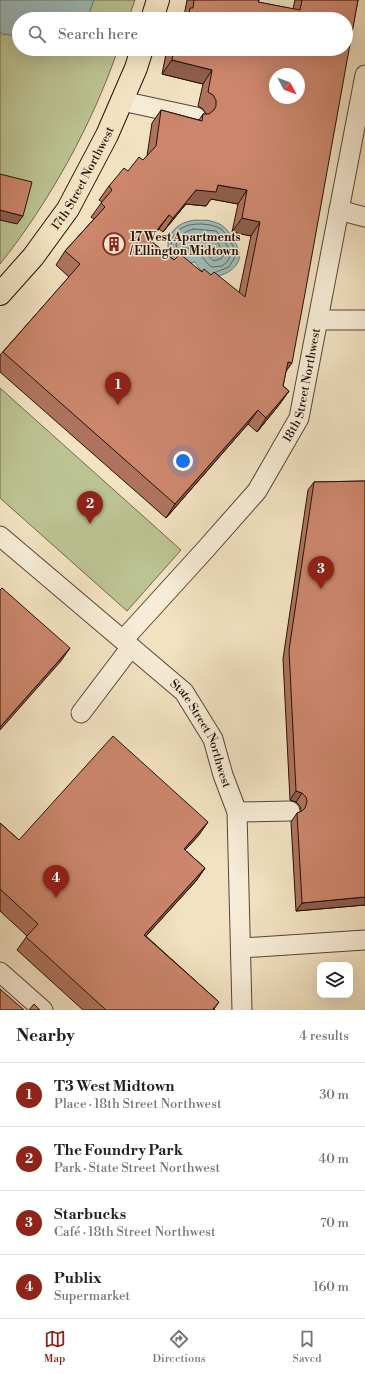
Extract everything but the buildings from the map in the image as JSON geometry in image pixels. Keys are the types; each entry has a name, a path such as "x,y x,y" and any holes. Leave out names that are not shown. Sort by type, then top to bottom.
{"main road":[{"path":"154,12 158,0"},
{"name":"17th Street Northwest","path":"0,294 33,256 68,209 107,135 122,102 140,56"}],"street":[{"name":"18th Street Northwest","path":"81,713 127,644 204,551 257,491 299,418 365,75"},
{"path":"122,102 196,117"},
{"path":"339,210 365,217"},
{"path":"318,320 365,320"},
{"name":"State Street Northwest","path":"1,539 184,692 212,739 237,812 242,1010"},
{"path":"237,812 290,811"},
{"path":"240,948 365,940"},
{"path":"0,972 35,1007"}],"green space":[{"path":"0,0 135,0 131,12 12,12 12,56 116,56 96,105 68,161 36,215 0,264"},
{"path":"0,388 181,550 127,611 0,498"}],"water":[{"path":"0,0 94,0 90,12 12,12 12,35 2,34 0,32"},
{"path":"192,220 206,220 215,222 224,227 233,238 239,252 238,263 230,271 219,276 206,274 200,270 195,262 184,263 176,261 168,248 172,232 179,225"}],"place":[{"name":"17 West Apartments / Ellington Midtown","path":"114,244"},
{"name":"T3 West Midtown","path":"118,405"},
{"name":"The Foundry Park","path":"90,524"},
{"name":"Starbucks","path":"321,589"},
{"name":"Publix","path":"56,898"}]}
